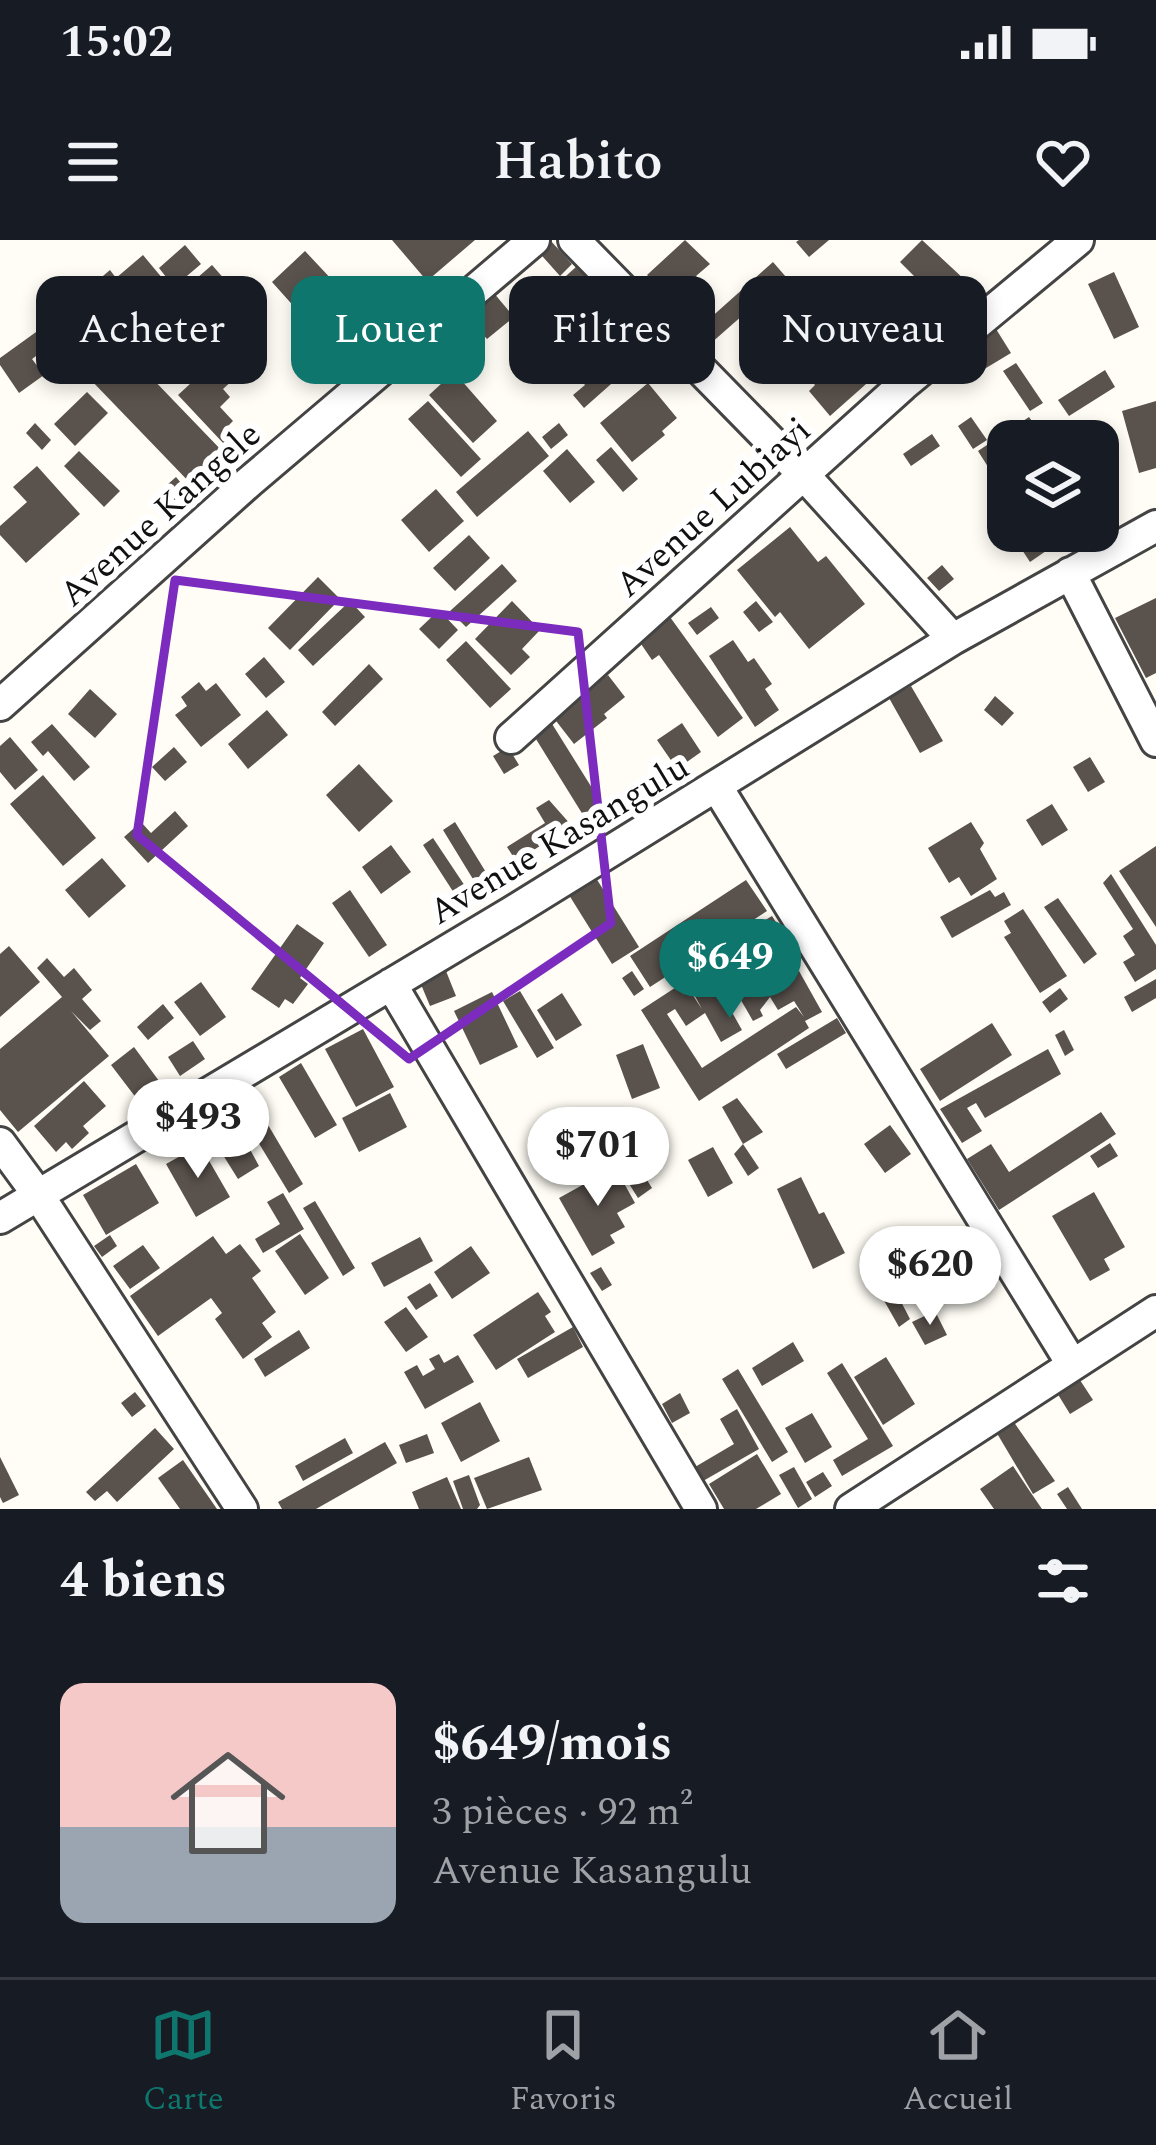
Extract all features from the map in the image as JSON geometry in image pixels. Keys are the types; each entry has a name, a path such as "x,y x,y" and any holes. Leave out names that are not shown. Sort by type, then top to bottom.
{"street":[{"name":"Avenue Kangele","path":"0,705 249,482 534,240"},
{"path":"574,240 803,474 953,639"},
{"name":"Avenue Lubiayi","path":"511,739 803,474 1078,240"},
{"name":"Avenue Kasangulu","path":"0,1218 717,787 953,639 1156,526"},
{"path":"1070,573 1156,741"},
{"path":"717,787 1072,1364"},
{"path":"391,984 701,1509"},
{"path":"0,1142 242,1509"},
{"path":"851,1509 1072,1364 1153,1320"}],"highlighted area":[{"path":"175,580 578,632 611,923 409,1059 137,835"}],"building":[{"path":"392,240 475,240 433,276 423,276"},
{"path":"550,240 572,264 560,276 535,248"},
{"path":"685,240 710,264 696,276 647,275"},
{"path":"799,240 829,240 809,257"},
{"path":"922,240 961,276 914,276 900,262"},
{"path":"185,245 201,264 187,276 165,276 159,268"},
{"path":"305,251 328,276 291,276 291,303 272,282"},
{"path":"143,255 160,276 118,276"},
{"path":"773,262 785,276 757,276"},
{"path":"212,265 222,276 199,276"},
{"path":"577,266 585,276 566,276"},
{"path":"1114,272 1139,327 1114,339 1088,284"},
{"path":"493,292 509,311 509,321 487,339 485,337 485,299"},
{"path":"739,292 739,318 715,340 715,314"},
{"path":"996,329 1011,353 987,367 987,335"},
{"path":"36,332 32,359 36,381 19,393 0,358"},
{"path":"1016,363 1043,403 1030,411 1003,371"},
{"path":"1105,370 1115,387 1069,416 1058,400"},
{"path":"95,384 158,384 226,455 194,487"},
{"path":"190,384 228,384 223,389 230,397 220,407 236,432 224,444 178,395"},
{"path":"441,384 465,384 497,421 473,443 429,395"},
{"path":"611,384 584,408 573,395 585,385"},
{"path":"647,384 677,418 662,431 665,435 632,462 600,423"},
{"path":"866,384 830,416 809,391 815,385"},
{"path":"87,392 108,413 75,446 54,424"},
{"path":"428,401 481,459 461,477 408,419"},
{"path":"1156,401 1156,468 1139,473 1122,411"},
{"path":"971,417 987,440 973,449 958,426"},
{"path":"35,423 51,440 42,450 26,433"},
{"path":"559,423 568,435 551,449 542,437"},
{"path":"528,431 549,456 477,517 456,492"},
{"path":"932,434 940,446 911,466 903,454"},
{"path":"987,445 987,465 978,451"},
{"path":"611,447 638,479 623,492 596,460"},
{"path":"567,449 595,482 570,503 543,471"},
{"path":"79,451 120,491 104,507 64,466"},
{"path":"37,466 80,514 26,563 0,535 0,526 27,502 13,487"},
{"path":"176,477 191,495 168,516 152,498"},
{"path":"436,489 464,521 429,552 401,520"},
{"path":"790,527 818,562 826,556 865,604 809,649 737,570"},
{"path":"469,535 490,558 455,591 433,568"},
{"path":"1023,552 1045,552 1030,562"},
{"path":"502,564 517,581 466,627 450,611"},
{"path":"942,565 954,579 939,591 927,578"},
{"path":"318,577 340,599 290,650 268,628"},
{"path":"1156,598 1156,673 1146,678 1115,618"},
{"path":"350,601 365,617 313,666 298,650"},
{"path":"512,601 540,630 522,649 530,657 511,675 475,639"},
{"path":"756,601 773,622 759,632 743,612"},
{"path":"711,607 719,618 697,635 688,623"},
{"path":"439,610 458,630 439,649 419,629"},
{"path":"670,617 743,718 718,737 659,655 652,660 639,641"},
{"path":"733,640 748,662 754,658 772,684 765,689 779,710 755,727 709,656"},
{"path":"466,641 511,689 490,708 446,660"},
{"path":"264,657 285,682 266,698 245,674"},
{"path":"369,664 383,679 335,726 322,712"},
{"path":"608,675 625,697 574,744 553,717"},
{"path":"199,682 206,691 216,683 241,715 201,747 175,715 187,706 181,697"},
{"path":"911,686 943,741 920,753 889,698"},
{"path":"90,689 117,714 95,738 68,714"},
{"path":"995,696 1014,713 1002,726 984,710"},
{"path":"267,710 288,735 248,769 228,744"},
{"path":"549,719 607,812 588,823 531,731"},
{"path":"682,723 701,752 677,769 657,740"},
{"path":"52,724 90,767 74,781 48,751 43,756 31,742"},
{"path":"10,737 38,770 15,790 0,772 0,746"},
{"path":"174,747 187,762 165,781 152,767"},
{"path":"508,747 519,765 504,774 493,756"},
{"path":"1090,757 1105,782 1088,792 1073,767"},
{"path":"359,764 393,801 359,832 326,795"},
{"path":"43,775 96,838 63,866 10,804"},
{"path":"549,800 572,826 516,861 507,847 545,823 536,808"},
{"path":"1052,804 1068,830 1042,846 1026,820"},
{"path":"175,811 188,826 148,863 124,837 141,822 151,833"},
{"path":"455,822 492,882 479,889 443,830"},
{"path":"971,822 997,879 971,896 959,877 949,883 928,848"},
{"path":"433,838 465,886 454,893 423,845"},
{"path":"391,845 411,872 381,894 362,867"},
{"path":"1156,846 1156,927 1119,871"},
{"path":"102,858 126,886 89,918 65,890"},
{"path":"1111,874 1156,945 1156,969 1135,982 1123,962 1135,955 1123,936 1133,929 1103,883"},
{"path":"596,878 639,947 612,964 569,895"},
{"path":"746,880 767,911 650,987 630,956"},
{"path":"350,890 387,945 369,957 332,903"},
{"path":"990,890 995,897 1004,892 1011,905 952,938 940,917"},
{"path":"1058,898 1097,954 1084,964 1044,907"},
{"path":"1023,909 1067,976 1040,993 1004,937 1011,933 1004,921"},
{"path":"772,916 791,946 741,976 723,946"},
{"path":"297,924 324,943 300,978 308,984 293,1004 285,999 279,1008 251,989"},
{"path":"9,946 40,982 0,1017 0,954"},
{"path":"722,955 736,982 720,991 742,1030 721,1042 705,1013 686,1026 675,1009 667,1014 702,1068 796,1007 804,1017 794,1001 778,1010 770,997 760,1010 763,1016 753,1021 738,995 794,962 822,1012 805,1021 809,1028 699,1101 641,1010 684,982 702,1009 684,976"},
{"path":"47,958 64,977 74,968 92,990 82,999 101,1021 90,1030 71,1011 109,1056 18,1132 0,1110 0,1049 62,997 37,968"},
{"path":"446,971 456,996 430,1006 420,982"},
{"path":"632,971 644,989 634,996 622,978"},
{"path":"1156,979 1156,998 1132,1012 1124,997"},
{"path":"201,982 226,1017 200,1036 174,1002"},
{"path":"1060,988 1068,999 1050,1013 1042,1002"},
{"path":"520,991 554,1048 537,1058 503,1001"},
{"path":"492,992 518,1047 480,1065 454,1011"},
{"path":"562,993 582,1025 556,1041 537,1010"},
{"path":"163,1004 174,1018 148,1040 137,1027"},
{"path":"837,1018 846,1033 786,1069 777,1054"},
{"path":"992,1023 1012,1055 940,1101 920,1069"},
{"path":"363,1029 394,1087 356,1107 325,1049"},
{"path":"1064,1030 1074,1050 1065,1056 1055,1035"},
{"path":"193,1041 205,1059 180,1076 168,1057"},
{"path":"643,1044 660,1088 632,1099 616,1055"},
{"path":"134,1047 162,1085 140,1103 111,1065"},
{"path":"1048,1049 1061,1074 985,1118 976,1103 967,1108 982,1131 962,1143 940,1109"},
{"path":"301,1063 337,1125 315,1138 279,1077"},
{"path":"84,1081 106,1106 83,1126 89,1133 72,1149 66,1142 56,1152 34,1126"},
{"path":"390,1093 407,1127 359,1152 342,1118"},
{"path":"737,1098 763,1132 743,1144 722,1107"},
{"path":"1101,1112 1116,1134 999,1210 967,1159 991,1144 1009,1172"},
{"path":"261,1113 303,1184 289,1193 246,1122"},
{"path":"890,1125 911,1154 885,1173 864,1144"},
{"path":"246,1142 259,1166 238,1179 223,1155"},
{"path":"1110,1143 1118,1156 1098,1168 1090,1156"},
{"path":"743,1144 759,1168 748,1176 734,1154"},
{"path":"200,1145 230,1197 196,1217 166,1164"},
{"path":"713,1147 733,1183 708,1197 688,1160"},
{"path":"136,1164 159,1203 106,1235 83,1195"},
{"path":"615,1167 635,1203 617,1213 625,1227 610,1235 615,1243 592,1256 559,1198"},
{"path":"640,1169 652,1188 638,1198 626,1179"},
{"path":"801,1177 845,1253 813,1269 777,1189"},
{"path":"1094,1192 1125,1247 1104,1259 1110,1270 1090,1281 1052,1216"},
{"path":"283,1193 304,1229 263,1253 255,1239 280,1224 267,1202"},
{"path":"315,1201 355,1268 343,1276 303,1208"},
{"path":"300,1234 329,1278 305,1295 275,1251"},
{"path":"110,1235 117,1246 102,1257 94,1246"},
{"path":"213,1236 226,1254 240,1244 261,1271 252,1278 276,1312 262,1323 272,1337 243,1359 215,1319 222,1313 211,1298 158,1336 130,1296"},
{"path":"420,1237 433,1261 384,1287 371,1263"},
{"path":"143,1245 160,1268 130,1289 113,1266"},
{"path":"471,1246 490,1273 452,1299 434,1272"},
{"path":"601,1267 612,1285 602,1291 590,1273"},
{"path":"915,1277 922,1293 906,1300 899,1283"},
{"path":"430,1283 438,1296 416,1310 407,1297"},
{"path":"895,1290 910,1319 899,1327 882,1297"},
{"path":"538,1292 551,1312 545,1316 555,1332 496,1370 473,1335"},
{"path":"406,1307 428,1337 406,1352 384,1322"},
{"path":"935,1311 947,1335 925,1345 912,1322"},
{"path":"573,1327 583,1347 528,1378 517,1359"},
{"path":"299,1330 310,1348 265,1377 254,1359"},
{"path":"793,1342 804,1361 762,1386 752,1368"},
{"path":"439,1354 444,1363 458,1355 474,1382 425,1409 404,1372 417,1365 423,1376 435,1369 429,1359"},
{"path":"886,1357 915,1404 883,1425 854,1377"},
{"path":"842,1363 893,1446 842,1476 833,1460 868,1439 827,1373"},
{"path":"738,1369 788,1452 772,1462 722,1379"},
{"path":"1076,1374 1093,1400 1070,1414 1054,1388"},
{"path":"135,1392 146,1406 132,1417 121,1403"},
{"path":"680,1393 690,1413 672,1423 662,1404"},
{"path":"480,1402 500,1441 461,1462 441,1423"},
{"path":"737,1409 759,1449 703,1481 695,1467 734,1444 720,1419"},
{"path":"812,1413 832,1447 805,1463 785,1428"},
{"path":"1011,1418 1055,1481 1033,1494 995,1430"},
{"path":"155,1428 174,1449 117,1502 107,1491 95,1501 86,1492"},
{"path":"427,1434 434,1453 406,1463 399,1445"},
{"path":"345,1438 353,1453 303,1481 295,1466"},
{"path":"385,1442 397,1463 316,1509 282,1509 278,1502"},
{"path":"757,1454 781,1494 756,1509 724,1509 709,1484"},
{"path":"0,1457 19,1495 3,1503 0,1497"},
{"path":"529,1457 542,1490 487,1509 474,1478"},
{"path":"183,1460 217,1509 180,1509 158,1478"},
{"path":"1013,1466 1042,1509 994,1509 980,1489"},
{"path":"794,1467 812,1499 798,1508 779,1475"},
{"path":"823,1472 832,1486 815,1497 806,1482"},
{"path":"469,1475 480,1505 477,1509 463,1509 453,1481"},
{"path":"447,1477 461,1509 419,1509 412,1492"},
{"path":"1068,1487 1082,1509 1067,1509 1057,1494"}]}
